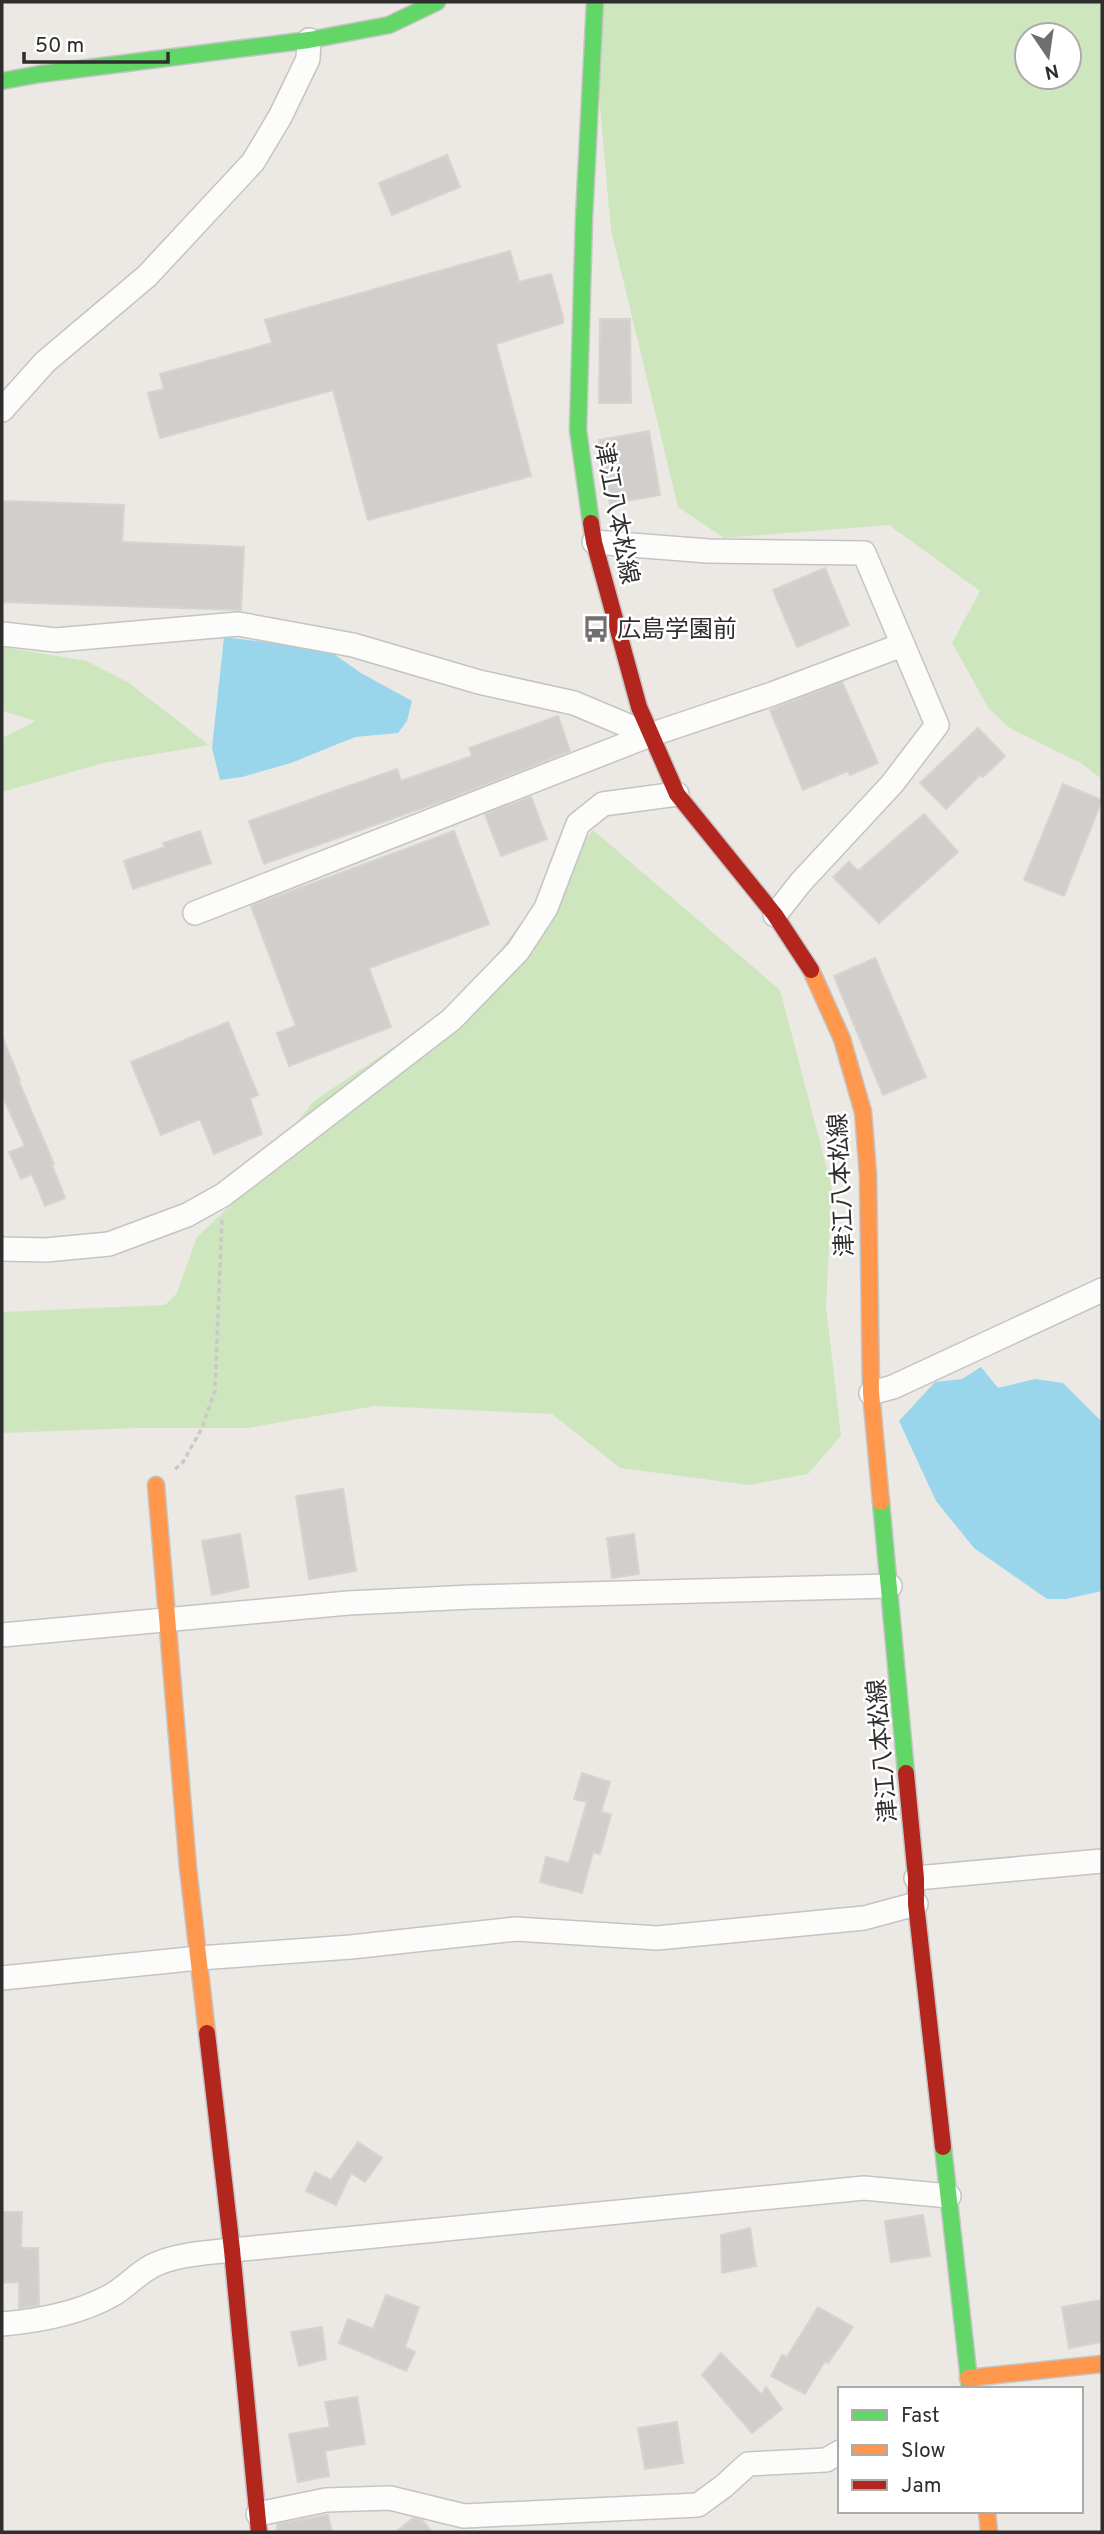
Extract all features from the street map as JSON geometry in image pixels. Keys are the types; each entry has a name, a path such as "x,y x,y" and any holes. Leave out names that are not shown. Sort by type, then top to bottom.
{"main road":[{"name":"津江八本松線","path":"595,2 584,218 578,430 594,542 639,707 677,794 775,915 812,971 842,1039 863,1112 868,1174 871,1393 916,1878 916,1904 969,2383"},
{"path":"2,81 309,40 388,25 431,3"},
{"path":"156,1485 188,1868 232,2250 259,2523"},
{"path":"969,2383 1102,2364"},
{"path":"987,2513 989,2532"}],"street":[{"path":"2,410 46,362 147,276 253,162 280,117 308,59 309,40"},
{"path":"594,542 708,551 864,553 937,725 892,784 801,882 775,915"},
{"path":"2,634 57,640 239,624 354,645 478,682 575,703 650,735"},
{"path":"195,913 650,735 772,694 902,645"},
{"path":"2,1248 46,1250 110,1244 187,1215 223,1195 451,1020 518,951 546,908 578,824 603,804 677,794"},
{"path":"871,1393 893,1387 1102,1290"},
{"path":"2,1635 348,1603 471,1597 890,1586"},
{"path":"916,1878 1102,1861"},
{"path":"2,1978 199,1958 351,1947 516,1929 657,1938 864,1918 916,1904"},
{"path":"2,2324 37,2321 100,2300 112,2295 153,2266 182,2257 232,2250 864,2188 949,2196"},
{"path":"259,2523 326,2500 390,2498 464,2516 698,2505 748,2464 826,2460 838,2453"}],"path":[{"path":"156,1485 183,1462 202,1428 215,1390 223,1195"}],"green space":[{"path":"605,2 1102,2 1102,779 1081,763 1011,729 989,709 952,643 980,591 889,525 724,538 678,507 611,230 596,62"},
{"path":"2,647 87,661 129,683 209,745 103,763 2,792 2,738 36,721 2,711"},
{"path":"593,830 780,990 832,1188 826,1306 841,1436 808,1474 749,1485 620,1468 552,1414 375,1406 247,1428 137,1428 2,1433 2,1312 165,1305 177,1293 197,1237 234,1202 314,1101 458,1004"}],"water":[{"path":"224,637 328,650 361,673 412,701 407,721 398,733 355,737 291,763 242,777 220,780 212,748"},
{"path":"981,1367 998,1388 1035,1379 1063,1383 1102,1422 1102,1591 1066,1599 1047,1599 974,1548 936,1501 899,1421 935,1382 962,1379"}],"building":[{"path":"447,155 460,187 392,215 379,183"},
{"path":"510,251 519,282 551,274 563,317 563,323 496,344 531,476 368,520 333,390 160,438 148,393 164,389 160,374 272,343 265,320"},
{"path":"600,319 630,319 631,403 599,403"},
{"path":"649,431 660,495 610,504 599,440"},
{"path":"2,501 124,505 122,542 244,547 241,610 2,602"},
{"path":"825,568 849,625 797,647 773,590"},
{"path":"842,682 878,763 850,775 848,771 803,790 770,710"},
{"path":"558,716 570,751 445,800 264,864 249,821 397,769 401,781 472,756 469,748"},
{"path":"978,728 1005,756 983,777 980,775 946,809 920,783"},
{"path":"1063,784 1102,800 1064,896 1024,880"},
{"path":"531,797 547,839 501,856 485,814"},
{"path":"924,814 958,852 879,923 833,877 849,862 858,871"},
{"path":"200,831 211,863 133,889 124,861 165,847 163,843"},
{"path":"454,831 489,924 369,968 391,1027 289,1066 277,1033 296,1026 251,906"},
{"path":"875,958 926,1077 883,1095 834,976"},
{"path":"228,1022 258,1095 250,1099 262,1134 214,1154 200,1119 161,1135 131,1062"},
{"path":"2,1036 65,1198 45,1206 32,1174 21,1179 9,1152 25,1146 2,1095"},
{"path":"343,1489 356,1571 309,1579 296,1496"},
{"path":"240,1534 249,1587 212,1595 202,1541"},
{"path":"634,1534 639,1574 612,1578 607,1538"},
{"path":"582,1773 610,1782 601,1812 611,1815 600,1854 593,1852 582,1893 540,1882 546,1857 569,1863 587,1802 574,1799"},
{"path":"358,2142 382,2158 365,2182 351,2173 336,2205 306,2191 315,2172 331,2180"},
{"path":"2,2212 22,2212 21,2248 38,2248 39,2305 19,2308 19,2282 2,2283"},
{"path":"923,2215 930,2256 891,2262 885,2221"},
{"path":"750,2228 756,2266 722,2273 721,2235"},
{"path":"386,2295 419,2307 405,2347 415,2352 406,2371 339,2343 348,2319 373,2329"},
{"path":"1101,2300 1102,2342 1069,2348 1062,2307"},
{"path":"818,2307 853,2327 828,2363 825,2361 805,2394 771,2376 782,2355 787,2357"},
{"path":"322,2327 326,2359 299,2366 291,2332"},
{"path":"721,2353 762,2395 766,2387 782,2409 752,2433 702,2375"},
{"path":"357,2397 365,2444 325,2451 329,2476 298,2482 289,2434 330,2427 325,2402"},
{"path":"677,2422 683,2463 645,2469 638,2428"},
{"path":"328,2515 332,2532 277,2532 277,2524"},
{"path":"413,2518 422,2520 432,2532 396,2532"}],"traffic: fast":[{"path":"2,81 309,40 389,25 437,2"},
{"path":"591,523 578,430 584,218 595,2"},
{"path":"881,1502 906,1773"},
{"path":"943,2147 970,2387"}],"traffic: slow":[{"path":"811,970 842,1039 863,1112 868,1174 871,1393 881,1502"},
{"path":"156,1485 188,1868 207,2033"},
{"path":"968,2378 1102,2364"},
{"path":"987,2513 989,2532"}],"traffic: jam":[{"path":"591,523 639,707 677,794 775,915 811,970"},
{"path":"906,1773 916,1904 943,2147"},
{"path":"207,2033 232,2250 259,2532"}],"place":[{"name":"広島学園前","path":"596,629"}]}
